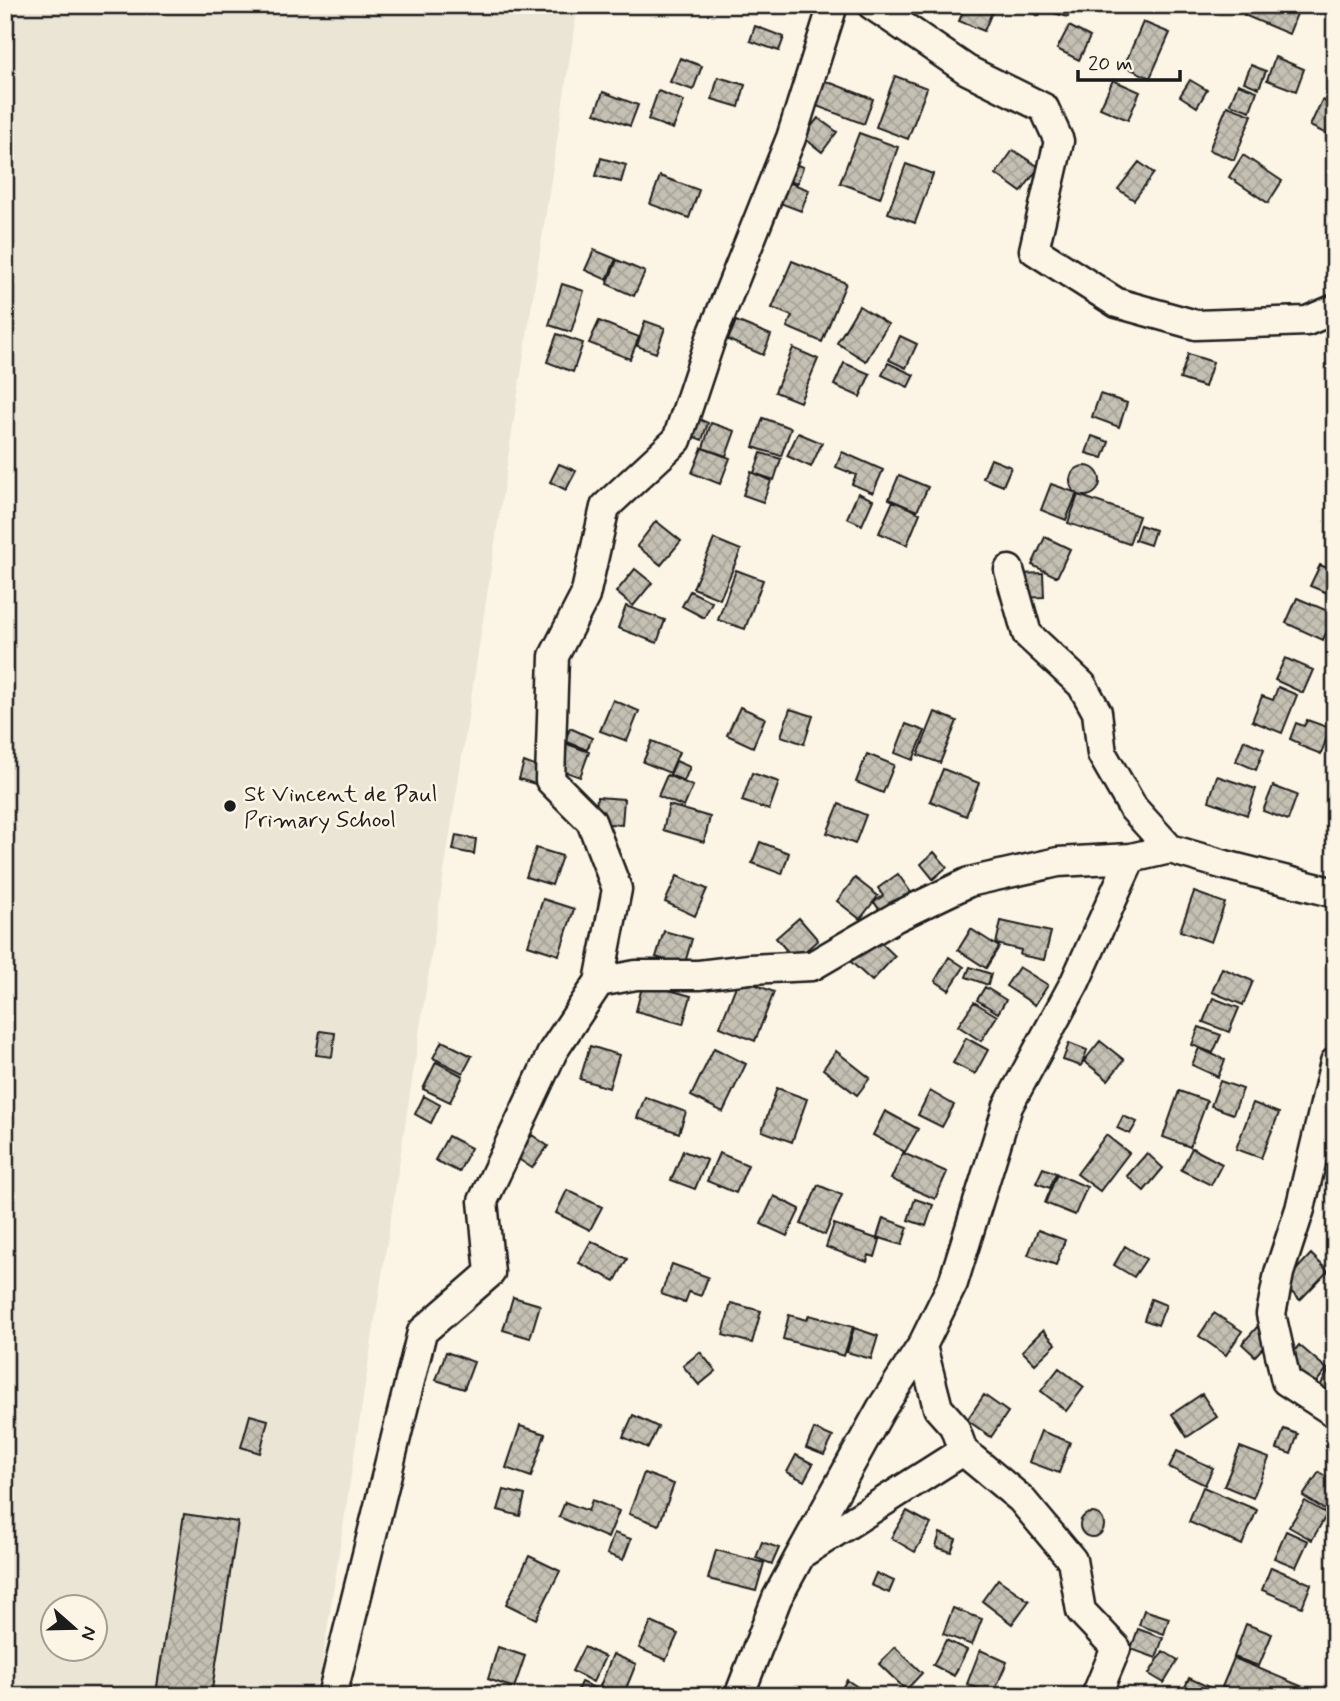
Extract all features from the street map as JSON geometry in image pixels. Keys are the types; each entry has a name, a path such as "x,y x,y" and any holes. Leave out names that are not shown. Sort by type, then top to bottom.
{"street":[{"path":"332,1696 422,1332 490,1273 484,1201 553,1051 598,982 617,889 591,821 550,780 554,656 585,596 605,507 677,440 711,338 791,138 833,5"},
{"path":"872,5 967,70 1044,108 1059,141 1034,250 1117,303 1196,325 1307,321 1335,309"},
{"path":"1009,570 1027,634 1082,685 1097,712 1102,754 1133,808 1170,849"},
{"path":"598,982 636,975 699,975 812,966 896,917 969,881 1058,862 1130,858 1170,849 1335,893"},
{"path":"739,1696 777,1598 881,1409 922,1346 953,1283 1008,1106 1075,982 1130,858"},
{"path":"1335,1062 1300,1209 1279,1273 1271,1314 1286,1381 1335,1413"},
{"path":"922,1346 938,1408 954,1426 962,1451 1021,1499 1072,1560 1081,1611 1116,1648 1097,1696"},
{"path":"801,1553 962,1451"}],"shaded area":[{"name":"St Vincent de Paul Primary School","path":"5,5 578,5 317,1696 5,1696"}],"building":[{"path":"966,5 995,5 984,31 959,21"},
{"path":"1012,5 1044,5 1039,16"},
{"path":"1057,5 1071,5 1068,17 1054,13"},
{"path":"1248,5 1300,6 1289,34 1244,15"},
{"path":"1143,22 1170,33 1150,78 1124,66"},
{"path":"755,26 784,37 779,51 750,41"},
{"path":"1069,26 1090,37 1079,60 1057,49"},
{"path":"1275,57 1304,69 1296,91 1267,80"},
{"path":"680,58 702,66 693,90 670,82"},
{"path":"1251,65 1266,71 1259,88 1244,82"},
{"path":"895,76 927,88 908,139 876,127"},
{"path":"718,77 745,85 739,107 712,99"},
{"path":"823,80 873,99 864,124 814,105"},
{"path":"1113,80 1140,92 1128,120 1100,108"},
{"path":"1190,80 1207,90 1197,107 1180,96"},
{"path":"1238,84 1257,91 1250,111 1230,104"},
{"path":"658,91 684,101 673,129 648,120"},
{"path":"603,92 638,105 630,126 595,113"},
{"path":"1322,100 1335,106 1335,138 1310,126"},
{"path":"1227,106 1252,115 1234,160 1209,150"},
{"path":"818,118 837,132 822,152 803,137"},
{"path":"859,133 898,147 880,198 840,183"},
{"path":"1013,150 1039,167 1021,192 996,174"},
{"path":"1243,155 1282,181 1268,203 1229,177"},
{"path":"601,158 626,165 621,182 596,176"},
{"path":"1139,162 1154,173 1134,200 1118,189"},
{"path":"791,163 803,167 797,184 785,179"},
{"path":"906,164 933,174 915,223 888,213"},
{"path":"660,176 699,190 689,218 650,204"},
{"path":"788,182 809,190 801,211 780,203"},
{"path":"594,250 616,259 607,280 585,270"},
{"path":"617,260 645,272 634,296 607,284"},
{"path":"792,261 846,283 822,342 787,327 792,316 772,308"},
{"path":"562,284 584,291 571,332 549,325"},
{"path":"859,306 888,324 866,361 837,343"},
{"path":"599,321 639,337 630,359 589,343"},
{"path":"645,321 665,328 656,353 637,346"},
{"path":"736,321 771,335 763,355 728,340"},
{"path":"557,334 583,343 573,372 547,362"},
{"path":"900,336 917,344 906,368 889,360"},
{"path":"793,348 818,359 800,402 775,392"},
{"path":"1188,354 1213,362 1205,387 1180,379"},
{"path":"844,363 870,374 860,397 834,385"},
{"path":"888,363 914,375 908,387 882,375"},
{"path":"1100,394 1127,403 1119,427 1092,417"},
{"path":"694,417 708,423 702,440 687,434"},
{"path":"763,418 791,428 781,456 753,447"},
{"path":"711,423 735,431 726,456 703,448"},
{"path":"798,433 822,443 811,467 787,456"},
{"path":"1092,436 1109,442 1103,458 1086,453"},
{"path":"702,448 730,458 720,484 692,473"},
{"path":"842,452 883,470 873,493 852,484 856,475 836,467"},
{"path":"761,453 781,459 774,480 754,473"},
{"path":"991,459 1011,467 1003,486 983,478"},
{"path":"559,464 576,471 566,490 550,482"},
{"path":"1085,466 1091,467 1099,475 1099,487 1091,495 1085,496 1079,495 1071,487 1070,481 1071,475 1079,467"},
{"path":"751,472 771,481 763,502 743,495"},
{"path":"899,475 928,487 917,511 889,499"},
{"path":"1051,484 1077,493 1066,520 1041,510"},
{"path":"858,493 873,500 862,525 847,518"},
{"path":"1078,495 1139,516 1129,544 1068,523"},
{"path":"893,501 920,513 907,545 879,533"},
{"path":"656,521 681,541 661,565 637,546"},
{"path":"1140,525 1155,530 1150,545 1135,540"},
{"path":"1045,537 1070,549 1057,577 1032,565"},
{"path":"714,539 741,550 720,599 693,588"},
{"path":"1320,565 1335,571 1335,596 1310,586"},
{"path":"635,569 652,583 633,606 616,592"},
{"path":"736,570 763,580 745,629 718,620"},
{"path":"1043,573 1044,597 1019,598 1019,574"},
{"path":"690,591 712,602 704,618 682,606"},
{"path":"1297,598 1335,614 1323,640 1286,623"},
{"path":"626,606 665,620 657,643 618,628"},
{"path":"1285,658 1313,670 1303,693 1275,680"},
{"path":"1278,687 1297,695 1282,733 1252,721 1262,696 1273,700"},
{"path":"613,700 639,711 627,741 600,731"},
{"path":"740,707 765,718 753,747 727,735"},
{"path":"790,709 813,716 804,744 781,736"},
{"path":"935,712 957,721 940,763 918,755"},
{"path":"1307,720 1330,728 1321,754 1290,739 1296,723 1304,726"},
{"path":"906,724 925,731 913,760 895,753"},
{"path":"570,728 592,738 587,750 565,741"},
{"path":"1244,740 1264,749 1256,770 1236,761"},
{"path":"652,741 679,752 670,773 643,762"},
{"path":"562,742 589,752 580,777 552,767"},
{"path":"867,754 894,765 883,793 856,782"},
{"path":"676,761 690,767 684,781 670,775"},
{"path":"524,762 540,768 535,784 519,779"},
{"path":"943,769 979,783 966,816 930,801"},
{"path":"752,773 779,782 769,810 742,801"},
{"path":"667,775 693,786 684,807 658,796"},
{"path":"1217,776 1256,789 1247,815 1209,801"},
{"path":"1273,786 1297,795 1288,820 1263,811"},
{"path":"597,797 624,799 622,825 595,823"},
{"path":"839,804 866,815 855,844 827,833"},
{"path":"669,805 710,817 704,842 663,830"},
{"path":"456,835 476,839 474,854 453,850"},
{"path":"760,842 789,853 782,874 752,863"},
{"path":"536,848 562,856 552,885 526,877"},
{"path":"934,852 947,867 933,879 921,864"},
{"path":"898,874 912,894 883,915 874,902 883,896 878,888"},
{"path":"677,876 707,889 695,916 665,902"},
{"path":"855,878 878,896 860,919 837,901"},
{"path":"1194,892 1225,903 1211,942 1180,931"},
{"path":"543,899 574,909 559,955 528,945"},
{"path":"799,918 818,940 795,960 776,938"},
{"path":"1001,921 1051,932 1044,960 1020,955 1021,950 996,944"},
{"path":"971,929 999,947 986,968 958,950"},
{"path":"664,931 692,939 684,966 656,957"},
{"path":"874,936 895,956 872,981 850,961"},
{"path":"949,957 964,967 949,990 935,981"},
{"path":"970,967 991,974 988,985 966,977"},
{"path":"1019,967 1048,985 1035,1005 1006,986"},
{"path":"1222,968 1253,981 1243,1005 1212,992"},
{"path":"739,978 774,992 755,1041 720,1027"},
{"path":"643,983 691,996 683,1024 636,1011"},
{"path":"985,987 1006,1000 998,1013 977,1000"},
{"path":"1213,998 1239,1008 1229,1032 1203,1022"},
{"path":"974,1002 997,1016 981,1041 958,1026"},
{"path":"1199,1027 1221,1035 1213,1053 1192,1045"},
{"path":"320,1031 335,1033 332,1057 316,1055"},
{"path":"966,1038 988,1050 975,1074 953,1063"},
{"path":"442,1041 472,1056 463,1073 433,1058"},
{"path":"1100,1041 1124,1060 1108,1080 1084,1061"},
{"path":"1069,1043 1087,1050 1081,1066 1063,1060"},
{"path":"590,1046 619,1055 609,1088 580,1079"},
{"path":"714,1048 746,1064 723,1112 691,1096"},
{"path":"1199,1048 1225,1060 1218,1077 1192,1065"},
{"path":"836,1051 870,1078 857,1095 823,1069"},
{"path":"436,1062 463,1076 450,1102 423,1089"},
{"path":"1220,1081 1243,1089 1233,1114 1211,1106"},
{"path":"777,1088 807,1099 792,1142 762,1131"},
{"path":"930,1091 954,1105 942,1127 918,1115"},
{"path":"1179,1091 1207,1101 1190,1147 1163,1137"},
{"path":"424,1096 440,1105 431,1123 415,1114"},
{"path":"645,1097 686,1112 679,1133 637,1118"},
{"path":"1253,1103 1279,1113 1261,1158 1236,1149"},
{"path":"885,1111 918,1129 905,1152 873,1135"},
{"path":"1123,1116 1137,1122 1130,1134 1117,1128"},
{"path":"532,1135 548,1146 532,1168 517,1158"},
{"path":"1106,1135 1129,1153 1100,1191 1077,1174"},
{"path":"448,1136 471,1148 459,1172 435,1160"},
{"path":"1192,1148 1222,1164 1211,1185 1181,1170"},
{"path":"683,1151 707,1160 695,1189 671,1180"},
{"path":"719,1153 748,1165 736,1193 707,1181"},
{"path":"903,1153 947,1172 935,1199 891,1179"},
{"path":"1147,1153 1163,1168 1144,1191 1127,1176"},
{"path":"1043,1168 1056,1173 1050,1188 1036,1183"},
{"path":"1057,1174 1087,1187 1075,1215 1045,1203"},
{"path":"818,1185 842,1195 825,1235 801,1224"},
{"path":"567,1190 602,1207 590,1230 556,1213"},
{"path":"774,1196 800,1209 787,1236 761,1224"},
{"path":"915,1199 933,1205 926,1226 908,1220"},
{"path":"883,1218 908,1227 902,1245 877,1237"},
{"path":"834,1224 880,1240 875,1257 869,1255 867,1262 826,1247"},
{"path":"1038,1230 1065,1240 1056,1265 1028,1255"},
{"path":"591,1241 627,1259 615,1281 579,1263"},
{"path":"1125,1246 1146,1259 1134,1277 1114,1265"},
{"path":"1311,1254 1328,1271 1300,1300 1283,1284"},
{"path":"672,1264 708,1277 701,1296 689,1292 685,1303 661,1294"},
{"path":"513,1297 540,1305 530,1338 503,1330"},
{"path":"1151,1299 1166,1305 1158,1325 1144,1320"},
{"path":"731,1303 761,1311 752,1343 723,1335"},
{"path":"1214,1313 1242,1331 1226,1355 1199,1336"},
{"path":"789,1315 807,1320 809,1315 853,1327 844,1356 783,1339"},
{"path":"1258,1326 1271,1339 1255,1356 1242,1344"},
{"path":"854,1328 878,1336 871,1359 847,1352"},
{"path":"1043,1330 1056,1344 1035,1364 1022,1351"},
{"path":"1299,1345 1327,1369 1314,1385 1286,1362"},
{"path":"446,1352 474,1362 464,1389 436,1380"},
{"path":"700,1352 716,1371 699,1385 683,1366"},
{"path":"1059,1368 1084,1387 1066,1411 1041,1391"},
{"path":"1330,1368 1335,1370 1335,1396 1319,1388"},
{"path":"1202,1394 1217,1417 1187,1437 1172,1414"},
{"path":"984,1395 1008,1412 991,1437 967,1420"},
{"path":"250,1415 268,1420 260,1453 241,1447"},
{"path":"633,1415 658,1427 648,1448 623,1437"},
{"path":"520,1426 545,1434 531,1477 506,1468"},
{"path":"814,1429 833,1437 824,1455 806,1448"},
{"path":"1284,1429 1298,1434 1291,1454 1277,1449"},
{"path":"1041,1431 1070,1442 1059,1473 1029,1462"},
{"path":"1240,1447 1269,1458 1253,1498 1224,1486"},
{"path":"1177,1451 1213,1468 1205,1485 1169,1467"},
{"path":"796,1455 813,1464 804,1481 787,1472"},
{"path":"1319,1472 1335,1482 1335,1502 1328,1512 1303,1496"},
{"path":"644,1473 674,1484 659,1525 629,1514"},
{"path":"1203,1487 1257,1510 1242,1545 1189,1522"},
{"path":"504,1490 525,1495 520,1516 498,1510"},
{"path":"592,1500 619,1511 608,1538 559,1517 565,1502 588,1511"},
{"path":"1305,1501 1327,1514 1312,1540 1289,1527"},
{"path":"907,1511 931,1524 915,1552 891,1538"},
{"path":"1092,1513 1103,1520 1104,1525 1097,1536 1092,1537 1081,1530 1080,1525 1087,1514"},
{"path":"184,1514 238,1522 211,1696 156,1693"},
{"path":"1286,1531 1308,1541 1296,1567 1274,1558"},
{"path":"614,1533 631,1539 623,1560 607,1554"},
{"path":"940,1533 956,1539 951,1552 936,1547"},
{"path":"762,1542 779,1548 772,1564 756,1558"},
{"path":"716,1550 764,1563 756,1591 708,1579"},
{"path":"529,1556 560,1571 536,1619 506,1604"},
{"path":"1271,1567 1311,1584 1302,1607 1262,1590"},
{"path":"876,1573 894,1581 889,1593 871,1585"},
{"path":"998,1579 1029,1601 1012,1624 982,1601"},
{"path":"953,1608 982,1619 972,1645 943,1634"},
{"path":"1144,1610 1169,1618 1164,1634 1139,1625"},
{"path":"651,1622 678,1634 666,1660 639,1648"},
{"path":"1246,1624 1272,1634 1259,1666 1234,1657"},
{"path":"1138,1629 1163,1638 1156,1658 1131,1649"},
{"path":"946,1640 967,1650 954,1676 933,1665"},
{"path":"498,1647 525,1656 514,1688 488,1679"},
{"path":"584,1647 605,1657 593,1682 572,1671"},
{"path":"895,1647 922,1673 906,1690 879,1664"},
{"path":"980,1650 1007,1662 993,1695 967,1684"},
{"path":"1163,1651 1178,1660 1164,1683 1149,1674"},
{"path":"613,1654 636,1664 623,1696 606,1696 608,1690 600,1686"},
{"path":"1234,1658 1322,1695 1242,1696 1222,1687"},
{"path":"1189,1678 1215,1690 1213,1696 1181,1696"},
{"path":"847,1680 871,1696 837,1696"},
{"path":"581,1682 604,1692 603,1696 575,1696"}],"place":[{"name":"St Vincent de Paul Primary School","path":"230,806"}]}
